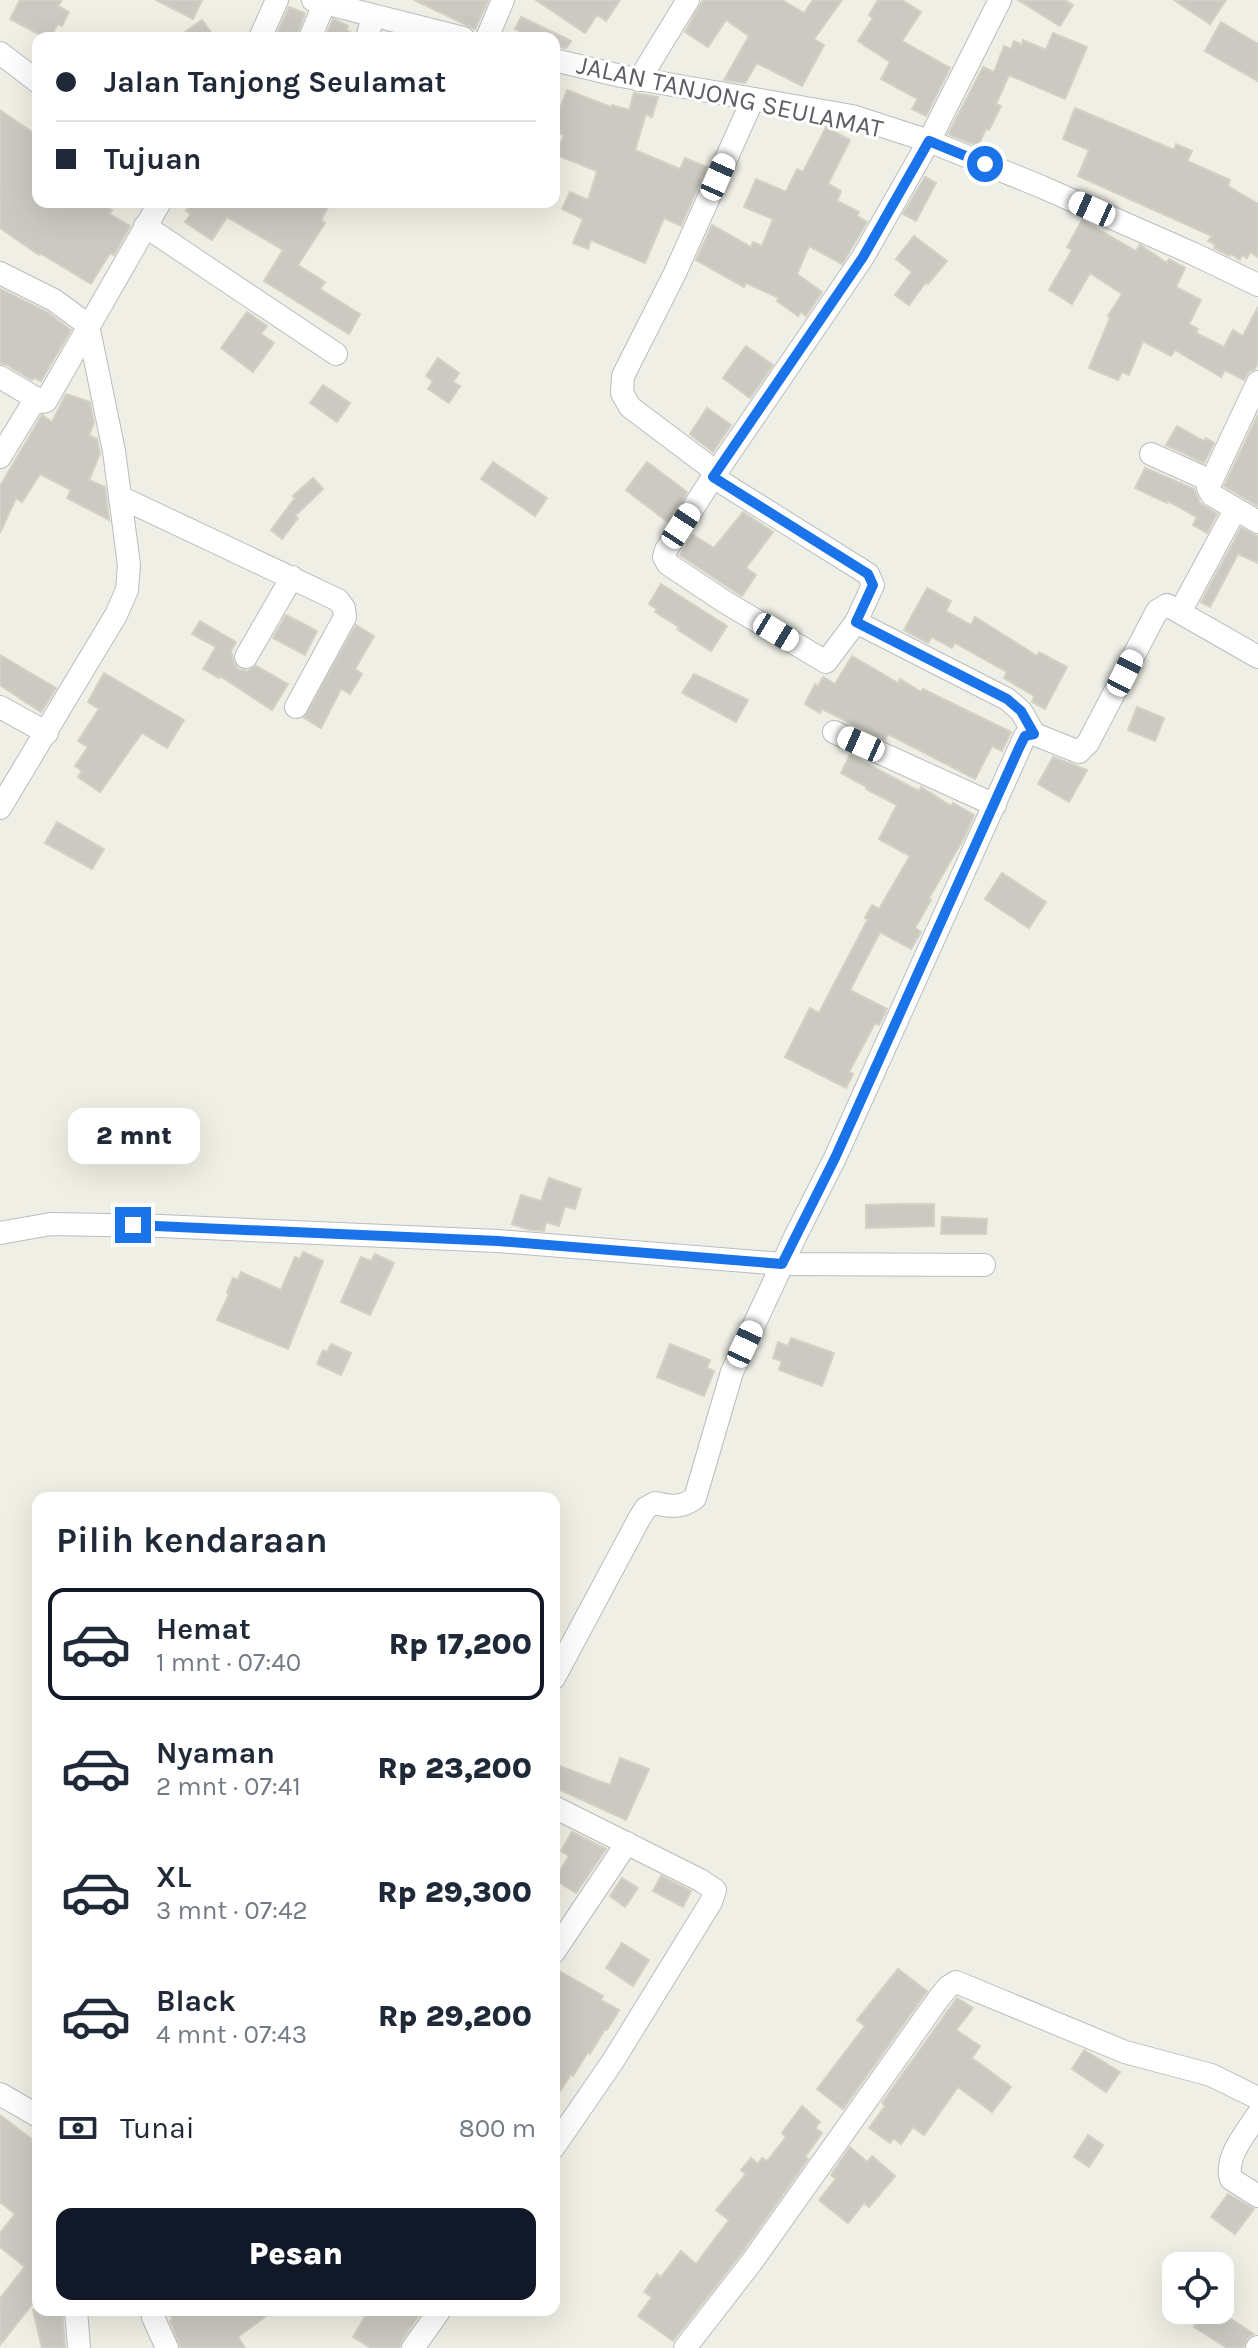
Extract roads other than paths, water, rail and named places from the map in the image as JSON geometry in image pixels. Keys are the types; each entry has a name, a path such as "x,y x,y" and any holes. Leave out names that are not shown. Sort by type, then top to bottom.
{"street":[{"path":"263,32 277,0"},
{"path":"490,32 503,0"},
{"path":"639,80 688,0"},
{"path":"753,99 675,273 623,376 622,393 630,407 711,468 713,477 868,574 873,585 856,622 826,662 725,602 668,564 664,557 713,477 863,257 929,141 1000,0"},
{"path":"311,32 317,1 370,27 412,32"},
{"path":"0,53 32,77"},
{"name":"JALAN TANJONG SEULAMAT","path":"560,61 639,80 852,116 929,141 1042,187 1258,285"},
{"path":"0,377 42,402 46,401 156,208"},
{"path":"145,226 336,354"},
{"path":"0,273 54,300 88,325 114,451 129,565 127,590 116,615 0,808"},
{"path":"1258,382 1250,417 1208,488 1212,495 1258,522"},
{"path":"0,457 36,398"},
{"path":"1151,454 1211,481"},
{"path":"120,497 338,600 344,608 345,617 296,707"},
{"path":"1180,612 1235,510"},
{"path":"246,657 292,577"},
{"path":"564,1635 646,1508 655,1503 669,1507 686,1505 695,1498 732,1372 835,1158 1025,736 1034,734 1079,752 1088,743 1157,611 1167,605 1258,657"},
{"path":"856,622 1007,699 1021,711 1034,734"},
{"path":"0,707 47,733"},
{"path":"834,732 995,805"},
{"path":"0,1233 51,1224 161,1226 498,1241 782,1264 984,1265"},
{"path":"560,1810 715,1890 711,1902 613,2061 560,2138"},
{"path":"560,1943 627,1843"},
{"path":"685,2348 751,2263 939,1998 956,1982 1125,2052 1211,2075 1258,2098"},
{"path":"0,2094 32,2113"},
{"path":"1258,2114 1228,2170 1231,2179 1258,2196"},
{"path":"76,2316 79,2348"},
{"path":"153,2316 167,2348"},
{"path":"413,2348 436,2316"}]}
